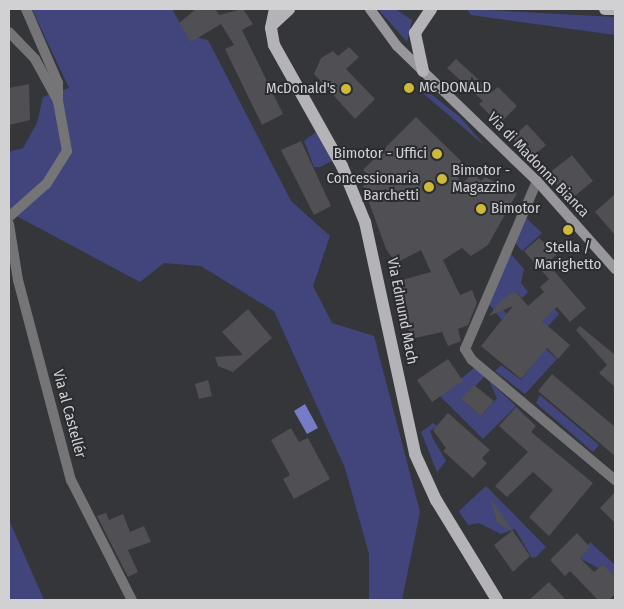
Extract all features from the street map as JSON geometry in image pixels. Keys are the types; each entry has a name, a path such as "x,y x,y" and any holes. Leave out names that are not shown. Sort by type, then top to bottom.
{"main road":[{"name":"Via Edmund Mach","path":"275,9 271,28 274,45 342,166 365,222 377,264 408,425 424,476 498,600"},
{"path":"271,28 289,9"},
{"name":"Via di Madonna Bianca","path":"361,9 376,20 423,71 537,182 615,269"},
{"name":"Via di Madonna Bianca","path":"370,9 376,20"},
{"path":"423,71 415,33 431,9"},
{"path":"605,9 615,9"}],"street":[{"path":"9,217 46,184 67,151 58,100 58,83 26,9"},
{"path":"9,32 35,59 58,100"},
{"path":"537,182 466,348 472,360 615,480"},
{"name":"Via al Castellér","path":"9,224 18,280 71,480 132,600"}],"shaded area":[{"path":"32,9 172,9 187,35 208,40 291,201 330,236 313,286 332,323 374,336 420,512 402,600 369,600 369,554 345,468 274,311 201,266 164,263 140,282 9,212 9,152 23,148 37,123 43,97 69,88"},
{"path":"378,9 395,9 412,20 407,42"},
{"path":"467,9 615,17 615,35 471,15"},
{"path":"421,86 461,118 485,146 418,89"},
{"path":"316,132 332,161 320,167 314,167 304,141"},
{"path":"524,216 542,233 522,251 514,241"},
{"path":"511,254 524,269 521,283 528,292 522,298 515,291 499,306 527,334 546,317 537,301 542,293 559,314 536,340 557,359 525,394 495,371 501,365 521,380 538,358 498,325 502,320 489,304"},
{"path":"474,368 485,376 462,400 481,416 497,398 489,381 516,406 483,439 440,396"},
{"path":"540,395 599,445 593,452 536,403"},
{"path":"305,404 318,428 307,434 294,411"},
{"path":"433,423 437,426 430,431 446,461 437,472 421,432"},
{"path":"486,486 546,547 536,557 532,558 515,529 501,534 479,523 468,525 459,511"},
{"path":"9,520 44,600 9,600"},
{"path":"590,542 615,565 615,577 603,564 598,568 580,558"}],"building":[{"path":"196,9 215,9 219,15 243,9 253,24 242,30 283,114 262,125 225,49 234,45 221,24 191,42 179,23"},
{"name":"McDonald's","path":"349,47 359,57 346,69 375,99 355,119 314,74 321,58 333,51 338,56"},
{"path":"456,59 492,92 498,87 517,106 499,124 479,104 483,101 447,68"},
{"path":"29,84 30,120 9,125 9,88"},
{"path":"416,117 462,162 452,172 463,183 473,173 481,181 485,177 517,193 488,245 471,256 462,248 443,260 460,295 472,290 477,303 468,325 458,329 461,341 448,346 442,332 411,339 398,281 431,272 421,250 396,263 386,249 363,186 371,178 363,170"},
{"path":"527,124 546,145 531,158 512,138"},
{"path":"301,141 331,206 314,215 281,150"},
{"path":"572,155 593,181 570,200 548,174"},
{"path":"615,194 615,235 595,212"},
{"path":"539,238 557,254 547,263 586,308 570,322 557,307 542,321 570,345 558,359 547,348 521,379 481,346 513,306 489,316 500,301 515,291 528,306 544,292 540,287 549,279 524,251"},
{"path":"248,309 272,338 233,372 218,366 215,357 243,355 222,332"},
{"path":"580,326 615,355 615,387 599,373 607,365 576,330"},
{"path":"448,359 463,381 432,402 417,380"},
{"path":"552,374 615,427 615,456 538,391"},
{"path":"208,380 212,396 199,399 195,384"},
{"path":"474,385 494,401 481,416 461,399"},
{"path":"516,407 536,426 531,432 593,483 549,536 529,517 553,490 533,472 507,497 495,486 528,452 499,426"},
{"path":"448,413 490,450 482,458 487,463 473,478 443,451 446,448 433,430"},
{"path":"291,428 299,442 308,438 330,479 294,499 283,479 290,475 271,440"},
{"path":"615,492 615,523 600,508"},
{"path":"491,499 530,556 513,572 494,545 512,531 497,523"},
{"path":"106,513 109,520 123,514 130,532 144,526 151,542 128,550 138,572 128,577 97,516"},
{"path":"577,533 590,547 580,558 594,572 603,564 615,577 615,594 609,600 598,600 570,571 565,576 550,560"},
{"path":"549,582 566,600 529,600"}],"place":[{"name":"MC DONALD","path":"409,88"},
{"name":"McDonald's","path":"346,89"},
{"name":"Bimotor - Uffici","path":"437,154"},
{"name":"Bimotor - Magazzino","path":"442,179"},
{"name":"Concessionaria Barchetti","path":"429,187"},
{"name":"Bimotor","path":"481,209"},
{"name":"Stella / Marighetto","path":"568,230"}]}
